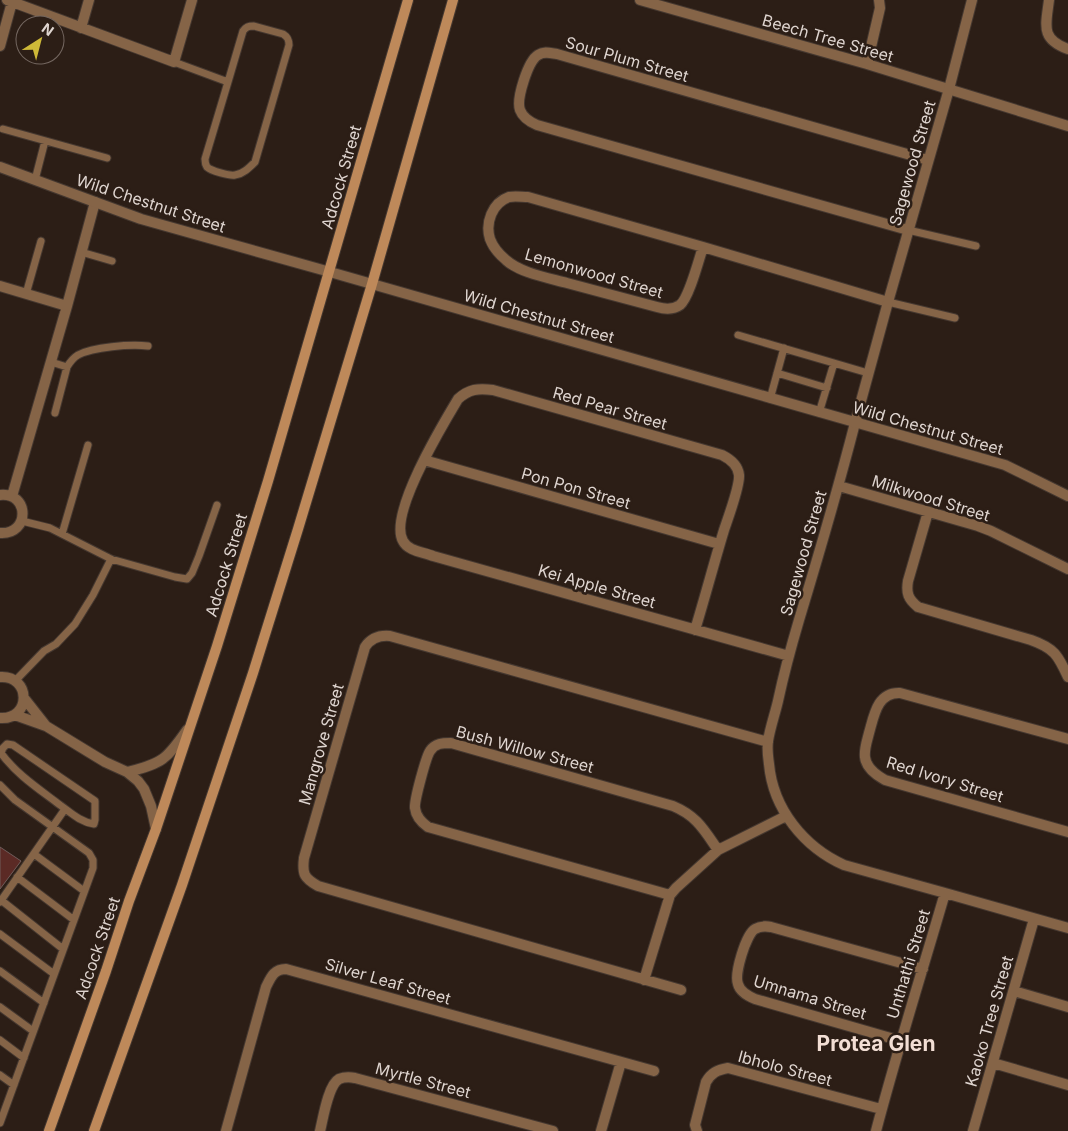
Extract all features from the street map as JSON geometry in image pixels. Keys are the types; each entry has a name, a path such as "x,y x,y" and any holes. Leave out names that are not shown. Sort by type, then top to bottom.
{"main road":[{"name":"Adcock Street","path":"49,1131 106,971 128,901 156,829 191,724 268,481 408,0"},
{"path":"94,1131 182,885 298,530 372,284 453,0"}],"street":[{"path":"82,28 89,0"},
{"path":"0,46 10,1 174,62 192,0"},
{"name":"Beech Tree Street","path":"640,0 867,64 1068,126"},
{"path":"867,64 880,8 879,0"},
{"name":"Sagewood Street","path":"972,0 949,89 854,423 839,486 789,656 768,742 770,774 774,789 786,816 807,841 830,859 844,865 1068,928"},
{"path":"1049,0 1046,29 1053,42 1068,49"},
{"name":"Sour Plum Street","path":"908,230 537,125 522,114 519,103 521,93 528,70 535,57 546,52 928,160"},
{"name":"Wild Chestnut Street","path":"0,167 141,219 1005,466 1068,496"},
{"name":"Lemonwood Street","path":"703,247 684,301 674,308 666,309 547,278 516,267 507,262 498,253 491,241 490,217 494,208 501,201 509,197 528,197 703,247 888,302"},
{"path":"12,496 95,202"},
{"path":"0,286 67,306"},
{"name":"Red Pear Street","path":"401,539 400,529 403,513 412,484 458,399 464,393 475,390 483,388 493,390 722,455 734,463 739,477 695,630"},
{"name":"Pon Pon Street","path":"424,460 720,544"},
{"name":"Milkwood Street","path":"839,486 978,526 1068,569"},
{"path":"0,495 12,496 19,502 23,514 19,526 8,533 0,533"},
{"path":"928,512 908,581 908,597 913,603 918,607 1043,644 1054,651 1068,677"},
{"name":"Kei Apple Street","path":"401,539 411,548 433,556 789,656"},
{"name":"Mangrove Street","path":"681,990 318,886 306,878 303,867 304,858 365,647 369,641 375,638 382,635 390,636 768,742"},
{"path":"0,677 15,680 20,685 24,698 20,711 9,718 0,718"},
{"name":"Red Ivory Street","path":"1067,736 892,693 885,697 875,711 865,747 865,757 872,771 885,780 1068,832"},
{"path":"24,698 46,726"},
{"path":"15,715 46,726 105,762 127,772 144,789 152,806 156,829"},
{"path":"127,772 153,765 166,757 174,749 191,724"},
{"name":"Bush Willow Street","path":"670,895 428,827 417,817 414,807 430,751 441,743 451,743 673,806 691,815 718,850"},
{"path":"644,980 670,895 687,877 718,850 786,816"},
{"name":"Unthathi Street","path":"876,1131 945,892"},
{"name":"Kaoko Tree Street","path":"973,1131 1034,919"},
{"name":"Umnama Street","path":"901,1040 748,996 742,992 737,980 746,942 748,936 756,928 771,926 923,969"},
{"name":"Silver Leaf Street","path":"226,1131 266,987 271,976 280,969 286,969 654,1071"},
{"path":"1014,991 1068,1007"},
{"path":"601,1131 621,1062"},
{"path":"993,1063 1068,1084"},
{"name":"Ibholo Street","path":"697,1131 695,1125 706,1082 716,1071 728,1068 882,1109"},
{"name":"Myrtle Street","path":"320,1131 331,1089 340,1079 346,1077 553,1131"}],"lane":[{"path":"254,26 283,34 287,37 289,45 255,162 249,168 232,176 211,170 205,164 228,82 243,32 246,28 254,26"},
{"path":"174,62 228,82"},
{"path":"3,129 107,158"},
{"path":"35,180 45,141"},
{"path":"908,230 976,246"},
{"path":"26,294 41,241"},
{"path":"81,252 112,261"},
{"path":"888,302 956,318"},
{"path":"738,335 868,373"},
{"path":"55,413 67,366 71,360 91,350 127,345 148,346"},
{"path":"770,398 784,348"},
{"path":"51,362 67,366"},
{"path":"819,413 834,363"},
{"path":"777,373 827,388"},
{"path":"62,534 88,445"},
{"path":"22,521 50,528 110,559 187,579 192,573 199,556 217,505"},
{"path":"15,680 44,650 56,644 75,624 93,596 110,559"},
{"path":"7,744 13,745 95,801 96,820 94,824 82,820 65,808 35,786 7,761 1,753 7,744"},
{"path":"0,785 15,800 89,853 94,860 93,868 24,1058 2,1110 0,1123"},
{"path":"63,949 1,901 65,808"},
{"path":"34,854 84,891"},
{"path":"18,877 74,920"},
{"path":"0,934 54,974"},
{"path":"0,971 44,1003"},
{"path":"0,1007 33,1032"},
{"path":"0,1040 24,1058"},
{"path":"0,1075 14,1085"}],"building":[{"path":"0,847 21,861 0,889"}],"district":[{"name":"Protea Glen","path":"876,1043"}]}
